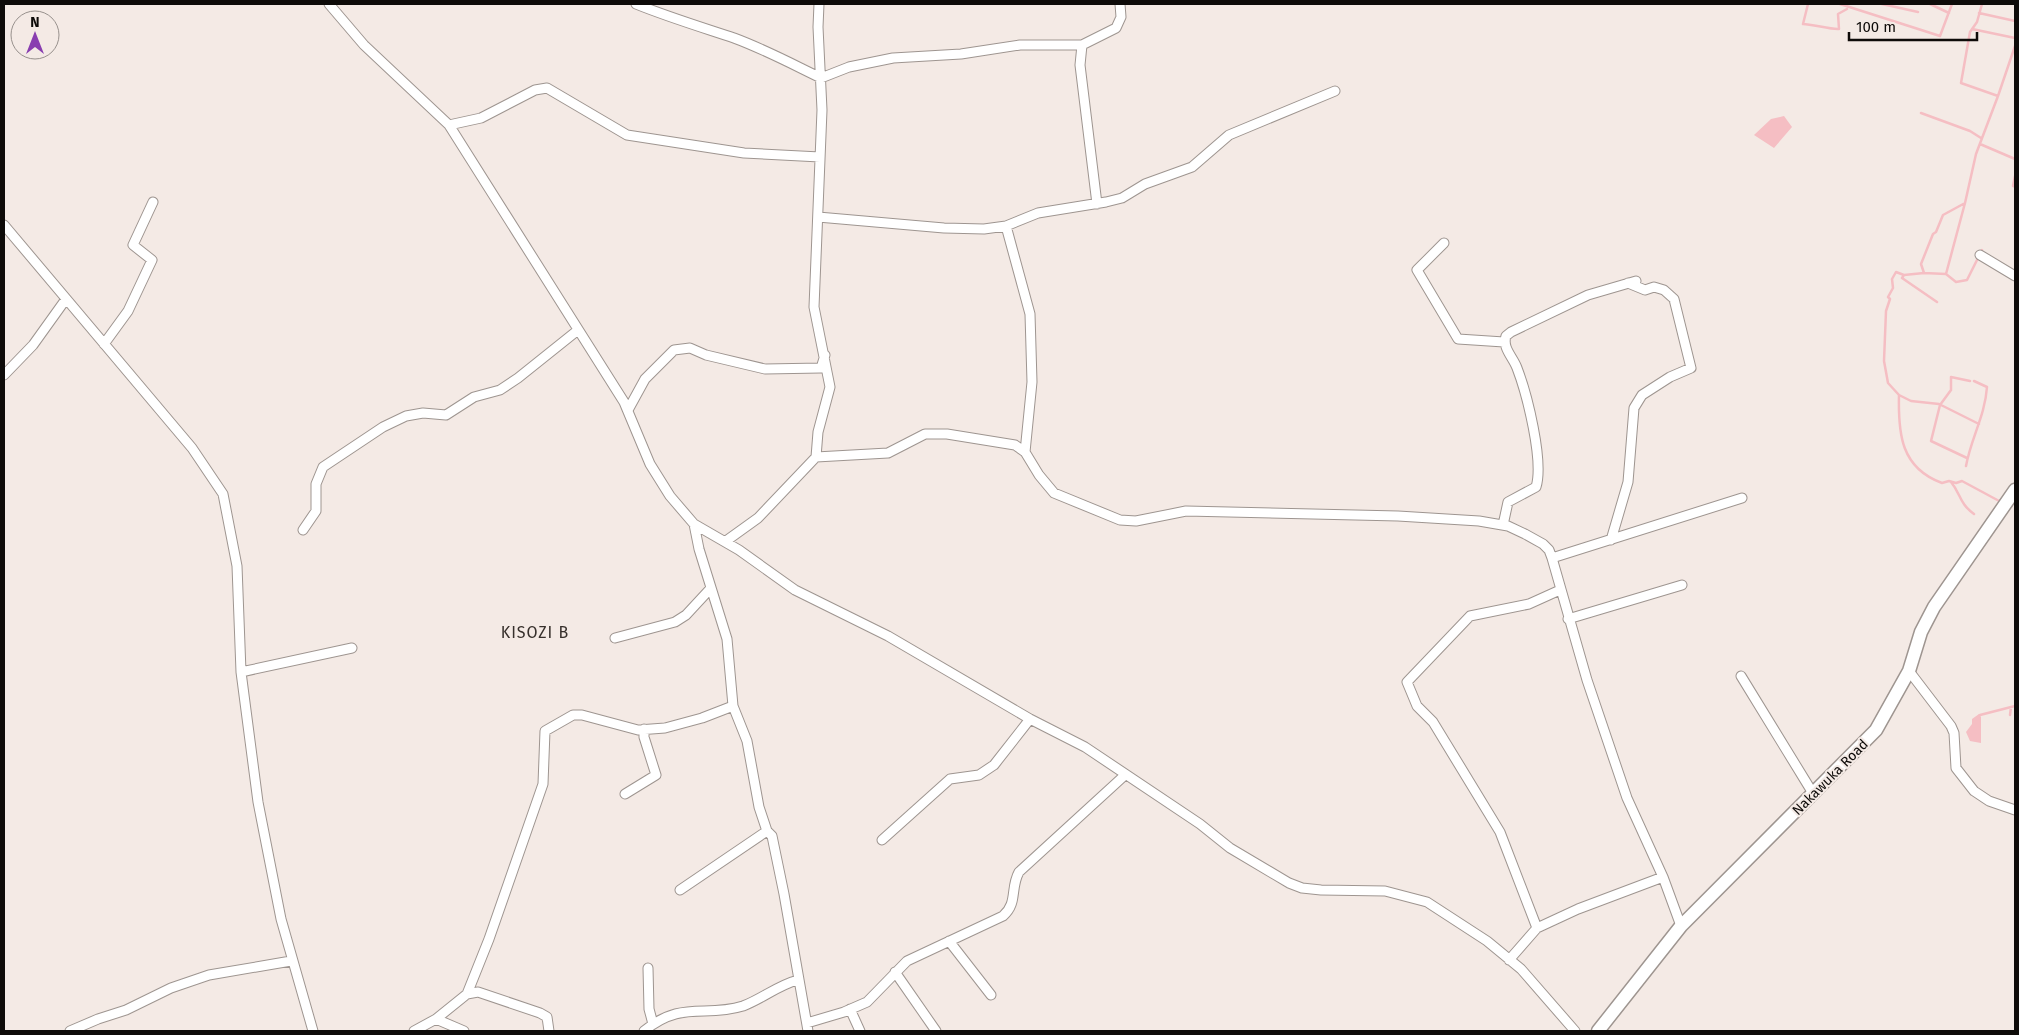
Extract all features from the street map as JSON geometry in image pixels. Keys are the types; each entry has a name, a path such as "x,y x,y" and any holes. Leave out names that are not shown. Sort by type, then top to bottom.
{"main road":[{"name":"Nakawuka Road","path":"1598,1031 1680,926 1814,795 1876,730 1909,671 1921,632 1934,607 2015,490"}],"street":[{"path":"329,4 364,45 449,125 628,410 650,464 670,496 694,524 713,536 726,541 794,590 888,636 1030,719 1085,747 1118,767 1125,775 1200,824 1230,848 1290,883 1302,888 1321,890 1385,891 1427,902 1487,940 1521,969 1575,1031"},
{"path":"636,4 777,56 821,78 849,67 893,58 961,54 1020,45 1082,45 1116,28 1121,17 1120,4"},
{"path":"726,541 758,518 816,457 818,432 830,388 825,354 814,307 820,157 821,78 818,27 819,4"},
{"path":"1082,45 1080,65 1097,204"},
{"path":"449,125 481,118 535,90 547,88 627,135 744,153 820,157"},
{"path":"818,217 944,228 984,229 1006,226 1038,213 1097,204 1122,198 1145,184 1179,174 1192,167 1228,136 1335,91"},
{"path":"104,344 128,311 152,260 133,245 153,202"},
{"path":"4,226 192,448 223,494 237,566 241,672 258,802 291,961 300,981 313,1031"},
{"path":"1006,226 1030,314 1032,382 1025,452"},
{"path":"1444,243 1417,270 1458,339 1504,342"},
{"path":"1980,255 2015,276"},
{"path":"1502,525 1508,502 1536,487 1538,464 1525,390 1517,366 1504,342 1506,336 1588,295 1632,282 1645,290 1654,287 1664,290 1674,298 1691,368 1670,377 1642,395 1634,408 1628,482 1611,540"},
{"path":"4,375 33,346 66,299"},
{"path":"303,530 316,511 316,484 323,467 383,427 406,416 423,413 446,415 474,397 500,390 578,330"},
{"path":"628,410 645,379 674,350 690,348 706,355 765,369 821,368 825,354"},
{"path":"816,457 888,452 931,432 1015,445 1025,452 1039,475 1054,493 1128,522 1186,511 1398,516 1479,521 1502,525 1543,544 1549,550 1552,558 1568,619 1627,798 1663,877 1680,926"},
{"path":"1552,558 1742,498"},
{"path":"694,524 699,549 727,639 733,706 746,741 752,778 767,831 772,836 808,1027 867,1002 907,961 1003,916 1010,909 1014,898 1013,883 1020,872 1125,775"},
{"path":"699,549 713,536"},
{"path":"1568,619 1682,585"},
{"path":"615,638 675,622 686,615 711,588"},
{"path":"1537,928 1500,832 1433,722 1417,706 1407,682 1470,616 1529,604 1560,590"},
{"path":"241,672 352,648"},
{"path":"1909,671 1951,726 1954,733 1956,768 1974,791 1989,801 2015,810"},
{"path":"1741,676 1814,795"},
{"path":"467,994 489,939 543,784 546,731 573,715 582,715 644,729 665,728 702,718 733,706"},
{"path":"882,840 950,779 986,772 994,765 1030,719"},
{"path":"625,794 656,776 644,737 644,729"},
{"path":"680,890 767,831"},
{"path":"1509,960 1537,928 1578,909 1663,877"},
{"path":"949,941 991,995"},
{"path":"70,1031 126,1010 171,988 208,975 291,961"},
{"path":"648,968 648,1029 685,1011 739,1007 751,1003 787,982 798,980"},
{"path":"895,972 936,1031"},
{"path":"414,1031 436,1019 467,994 478,992 547,1016 549,1031"},
{"path":"850,1009 860,1031"},
{"path":"436,1019 464,1031"}],"shaded area":[{"path":"1784,116 1792,127 1774,148 1754,135 1771,119"},
{"path":"1979,714 1981,717 1981,743 1970,741 1966,732 1972,724 1972,719"}],"waterway":[{"path":"1808,4 1803,24 1832,29 1839,29 1838,14 1847,9"},
{"path":"1840,4 1940,36 1952,4"},
{"path":"1882,4 1918,12"},
{"path":"1930,4 1949,13"},
{"path":"1982,4 1977,22 1970,32 1961,83 1998,96 1976,154 1965,203 1943,215 1921,264 1924,273 1904,275 1896,272 1892,279 1893,288 1888,297 1890,299 1886,311 1884,361 1888,383 1899,395 1901,436 1910,459 1928,477 1942,483 1962,481 2001,502"},
{"path":"1979,13 2015,21"},
{"path":"1972,29 2015,38"},
{"path":"1998,96 2015,46"},
{"path":"1921,113 1970,131 1981,138"},
{"path":"1980,144 2015,159"},
{"path":"2015,176 2013,186 2015,187"},
{"path":"1965,203 1946,274 1956,282 1967,280 1982,250"},
{"path":"1924,273 1946,274"},
{"path":"1904,275 1902,278 1937,302"},
{"path":"1967,458 1931,441 1940,405 1951,390 1951,377 1970,381"},
{"path":"1966,466 1986,398 1987,387 1974,381"},
{"path":"1899,395 1911,401 1939,404 1979,424"},
{"path":"1951,482 1965,506 1974,514"},
{"path":"1980,715 2015,706"},
{"path":"2010,715 2011,707"}],"district":[{"name":"KISOZI B","path":"535,632"}]}
